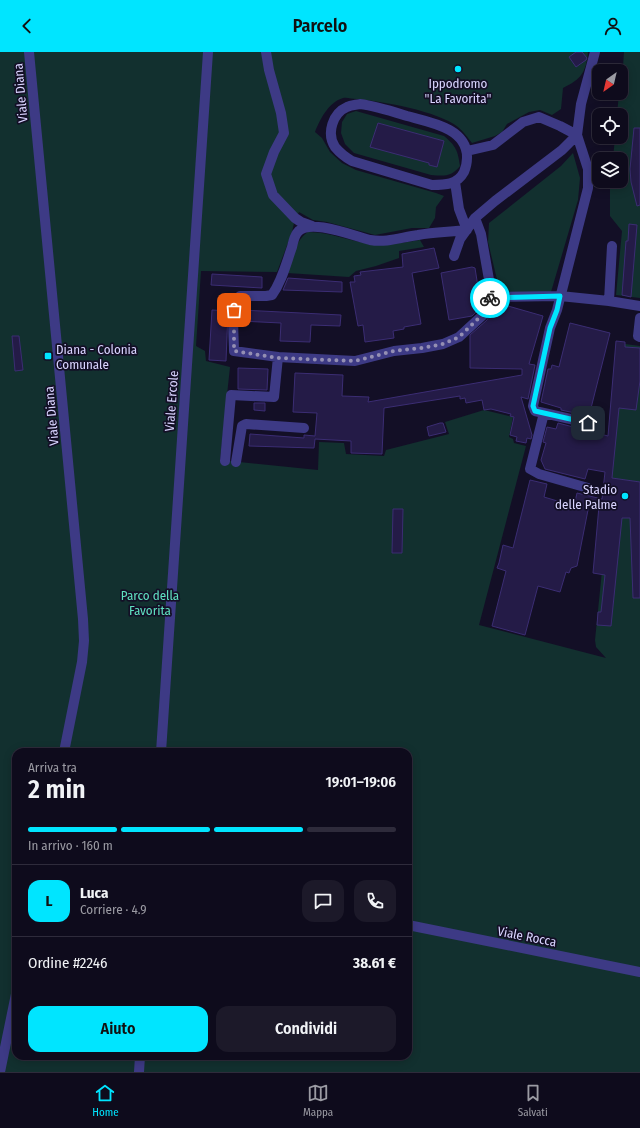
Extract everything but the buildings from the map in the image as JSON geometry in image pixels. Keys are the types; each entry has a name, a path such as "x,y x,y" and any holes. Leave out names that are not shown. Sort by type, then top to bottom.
{"street":[{"name":"Viale Diana","path":"29,52 84,641 82,662 65,748"},
{"name":"Viale Ercole","path":"161,748 208,52"},
{"path":"266,52 269,70 281,113 284,133 274,152 266,174 273,194 295,218 312,226"},
{"path":"588,423 535,411 533,406 550,328 557,310 588,188 588,169 576,135 581,104 595,52"},
{"path":"360,104 372,106 441,126 451,131 462,141 467,151 467,164 463,173 455,182 445,185 432,185 352,161 342,155 334,146 331,137 331,129 334,118 347,107 360,104"},
{"path":"467,151 493,145 523,122 539,117 576,135"},
{"path":"454,256 460,239 475,218 562,150 576,135"},
{"path":"455,182 459,209 467,230"},
{"path":"467,230 418,234 383,242 370,240 329,228 312,226 302,228 296,233 283,274 272,295 240,296 236,301 234,310 234,351 278,358 355,361 394,351 443,344 459,337 482,315 489,303 491,291 481,234 475,218"},
{"path":"609,301 612,246"},
{"path":"490,297 560,296 640,306"},
{"path":"640,318 638,336 640,337"},
{"path":"225,461 231,395 274,397 278,358"},
{"path":"544,413 530,469 540,474 588,488"},
{"path":"236,462 242,426 246,424 304,428"},
{"name":"Viale Rocca","path":"412,926 640,972"},
{"path":"0,1072 12,1014"},
{"path":"139,1072 140,1060"}],"green space":[{"name":"Parco della Favorita","path":"0,52 588,52 586,65 582,74 574,82 563,88 561,109 552,115 540,110 529,112 507,124 502,132 495,136 472,143 458,127 449,121 424,112 380,102 348,98 343,98 333,103 322,117 315,132 322,138 330,152 342,163 356,170 444,196 436,207 435,218 429,228 412,228 375,235 327,222 313,220 299,212 277,272 201,271 196,346 205,351 206,361 230,367 220,460 318,470 319,442 344,443 346,454 384,456 386,450 449,434 445,422 484,410 513,417 509,437 513,439 514,443 526,446 479,625 606,658 596,647 595,640 625,344 640,346 640,1072 0,1072"},
{"path":"624,52 640,52 640,298 616,295 622,231 610,216 610,188 628,188 628,152 614,152 614,144 628,144 628,108 618,108 618,100 628,100 628,64 623,64"},
{"path":"356,111 444,136 456,149 460,166 451,174 440,176 431,175 354,153 345,144 341,133 342,122 347,114"},
{"path":"573,153 580,178 578,200 551,292 500,292 488,242 489,223 561,166"},
{"path":"308,232 316,232 365,243 378,244 396,244 420,240 424,247 399,251 399,258 356,271 349,277 287,273 297,245"}],"way so far":[{"path":"234,310 234,351 278,358 355,361 394,351 443,344 459,337 482,315 489,303 490,298"}],"place":[{"name":"Ippodromo \"La Favorita\"","path":"458,69"},
{"name":"Diana - Colonia Comunale","path":"48,356"},
{"name":"Stadio delle Palme","path":"625,496"}],"route":[{"path":"490,298 560,296 557,310 550,328 533,406 535,411 588,423"}]}
